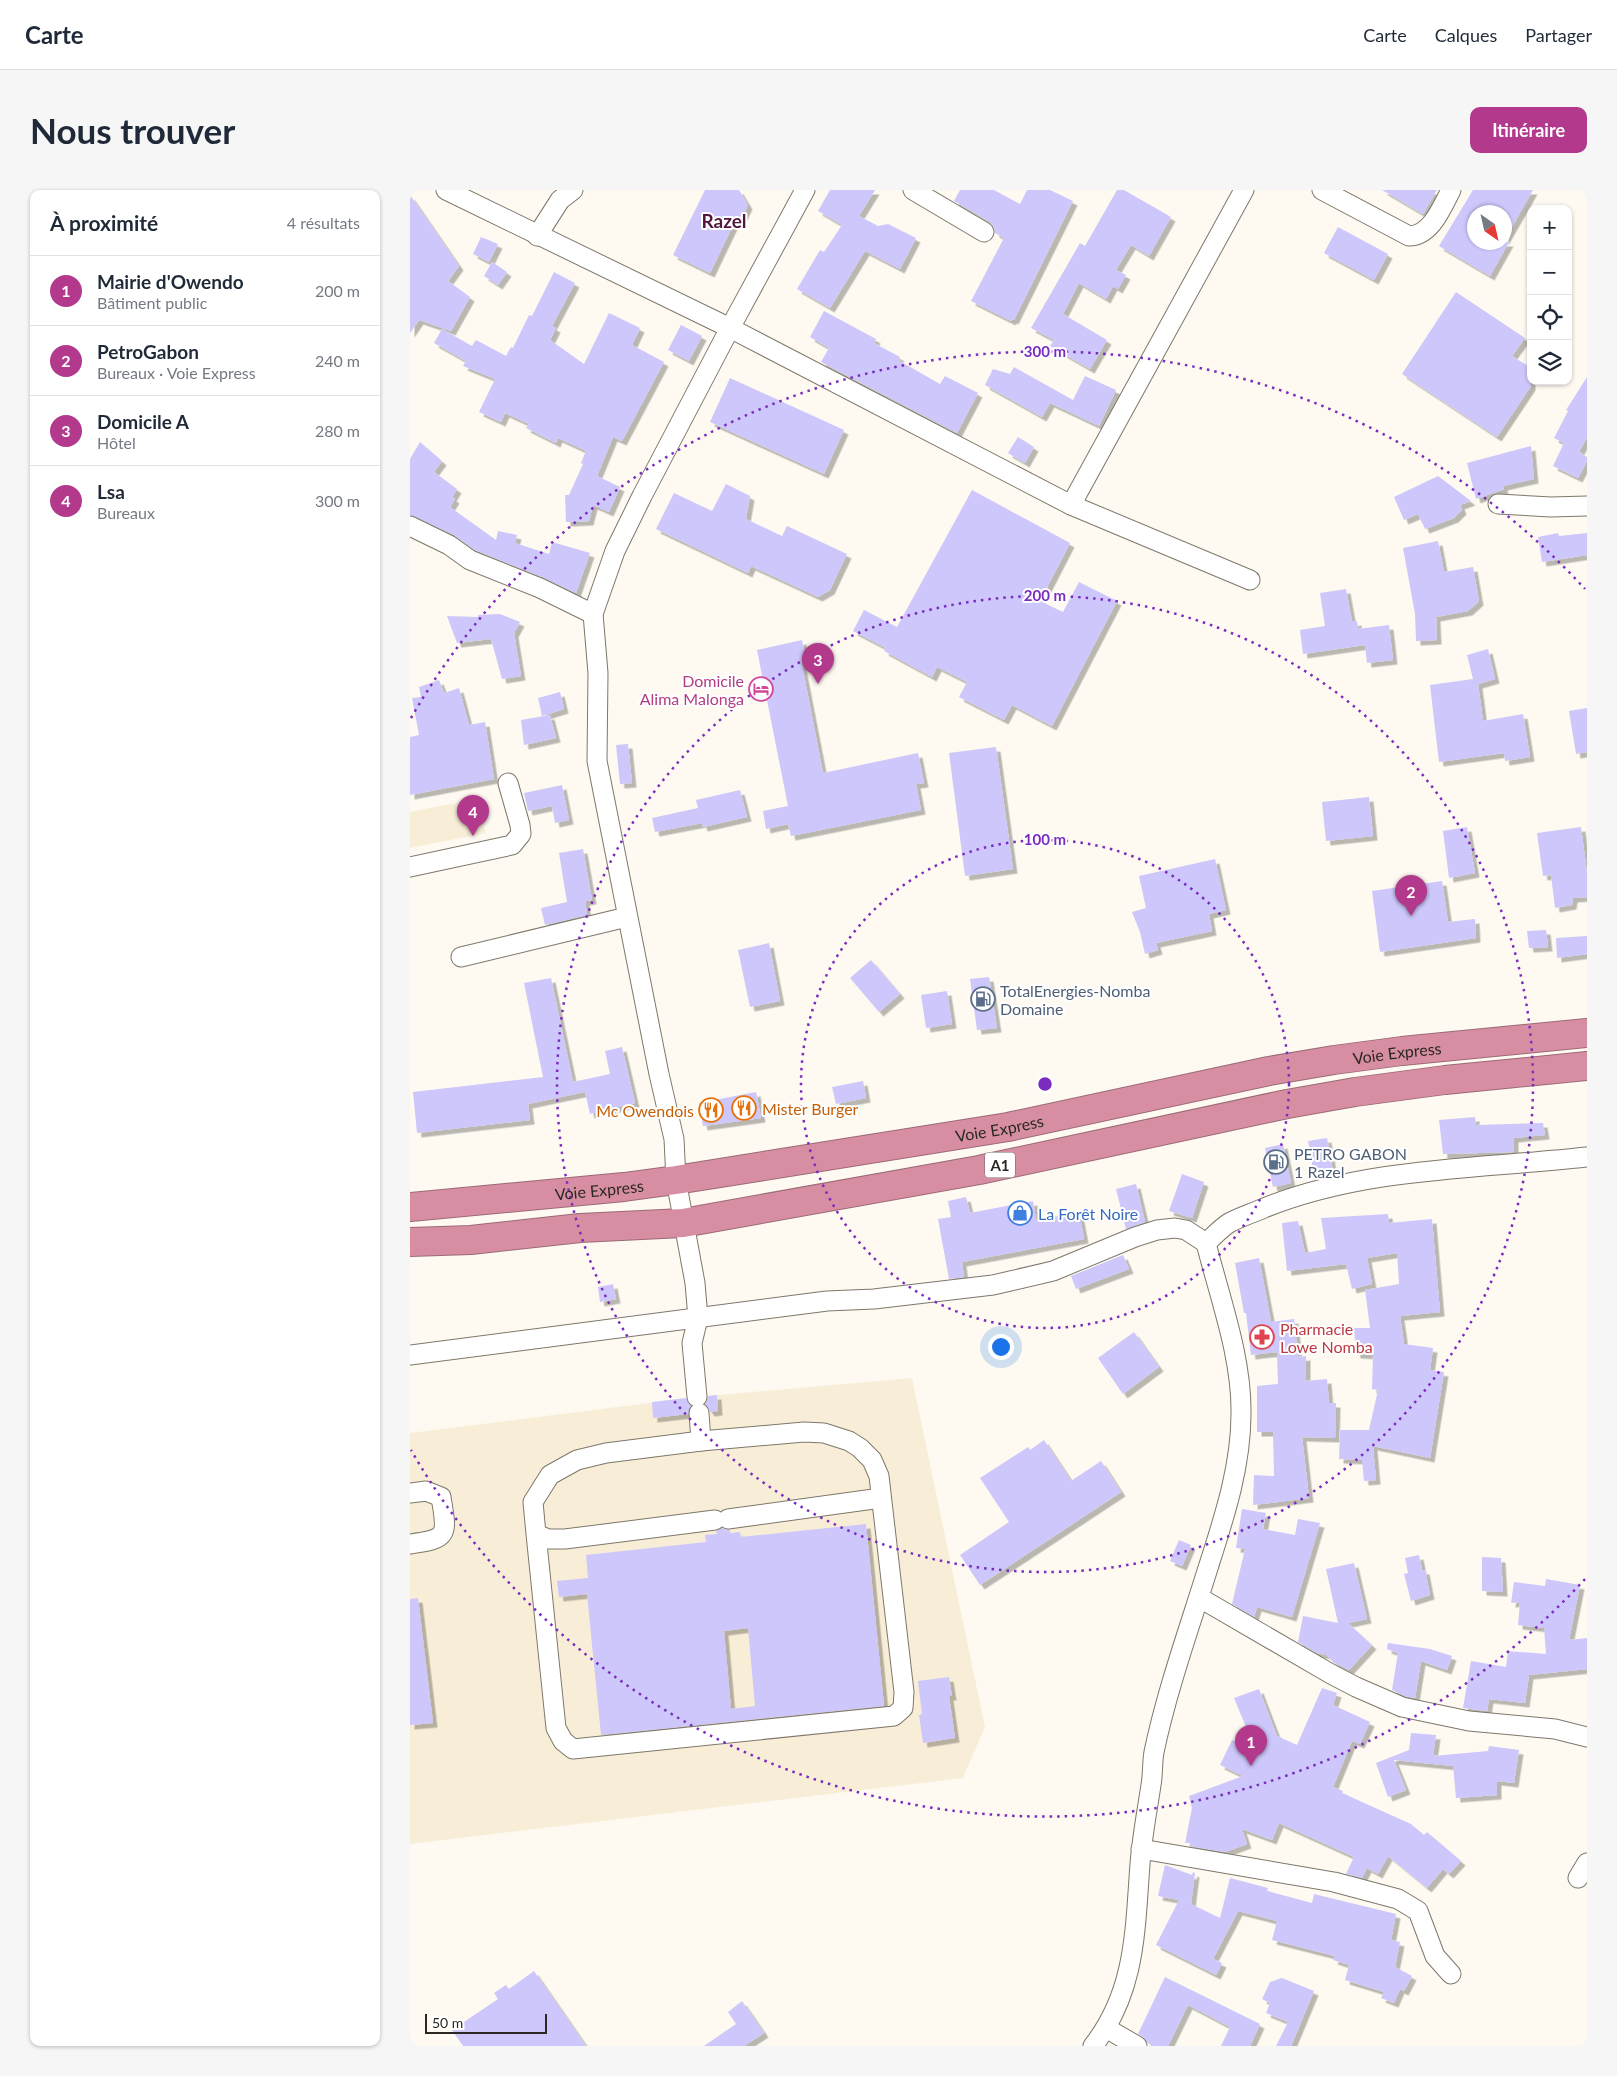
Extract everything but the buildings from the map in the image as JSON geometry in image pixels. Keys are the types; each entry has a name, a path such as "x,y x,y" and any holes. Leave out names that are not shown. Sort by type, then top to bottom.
{"highway":[{"name":"Voie Express","path":"410,1207 624,1188 1008,1127 1334,1060 1402,1051 1587,1033"},
{"name":"A1","path":"410,1242 470,1240 580,1228 683,1223 979,1170 1287,1104 1355,1092 1454,1079 1587,1066"}],"street":[{"path":"446,190 730,328 1071,505 1250,580"},
{"path":"538,236 560,200 573,190"},
{"path":"701,1441 692,1343 698,1318 695,1283 676,1180 674,1139 658,1074 597,761 598,673 593,614 615,551 730,328 805,190"},
{"path":"913,190 984,232"},
{"path":"1071,505 1244,190"},
{"path":"1322,190 1396,230 1409,236 1416,236 1423,232 1437,217 1452,190"},
{"path":"1498,504 1550,507 1587,506"},
{"path":"410,526 449,545 470,560 540,588 593,614"},
{"path":"410,867 512,845 520,834 520,824 508,783"},
{"path":"461,957 627,916"},
{"path":"1206,1243 1229,1223 1284,1201 1335,1185 1358,1180 1437,1171 1587,1157"},
{"path":"410,1355 827,1302 993,1285 1053,1271 1135,1237 1158,1230 1175,1228 1186,1230 1206,1243 1234,1354 1240,1390 1239,1450 1228,1501 1200,1598 1180,1657 1154,1754 1152,1783 1141,1849 1134,1938 1129,1972 1120,1998 1106,2028 1093,2046"},
{"path":"804,1432 824,1434 849,1441 872,1460 880,1476 882,1498 904,1692 903,1708 894,1716 573,1749 563,1741 556,1728 533,1502 550,1475 577,1460 606,1453 701,1441 804,1432"},
{"path":"410,1493 426,1491 440,1497 446,1527 441,1537 410,1544"},
{"path":"536,1534 548,1539 565,1539 882,1498"},
{"path":"1200,1598 1356,1688 1402,1707 1469,1721 1555,1729 1587,1737"},
{"path":"1141,1849 1334,1882 1398,1900 1418,1912 1435,1956 1451,1974"},
{"path":"1106,2028 1137,2046"}],"shaded area":[{"path":"475,799 486,833 410,848 410,812"},
{"path":"912,1378 985,1727 963,1778 410,1844 410,1433 697,1397"}],"place":[{"name":"Domicile A","path":"818,684"},
{"name":"Domicile Alima Malonga","path":"761,689"},
{"name":"Lsa","path":"473,836"},
{"name":"PetroGabon","path":"1411,916"},
{"name":"TotalEnergies-Nomba Domaine","path":"983,999"},
{"name":"Mister Burger","path":"744,1108"},
{"name":"Mc Owendois","path":"711,1110"},
{"name":"PETRO GABON 1 Razel","path":"1276,1162"},
{"name":"La Forêt Noire","path":"1020,1213"},
{"name":"Pharmacie Lowe Nomba","path":"1262,1337"},
{"name":"Mairie d'Owendo","path":"1251,1766"}],"district":[{"name":"Razel","path":"724,220"}]}
